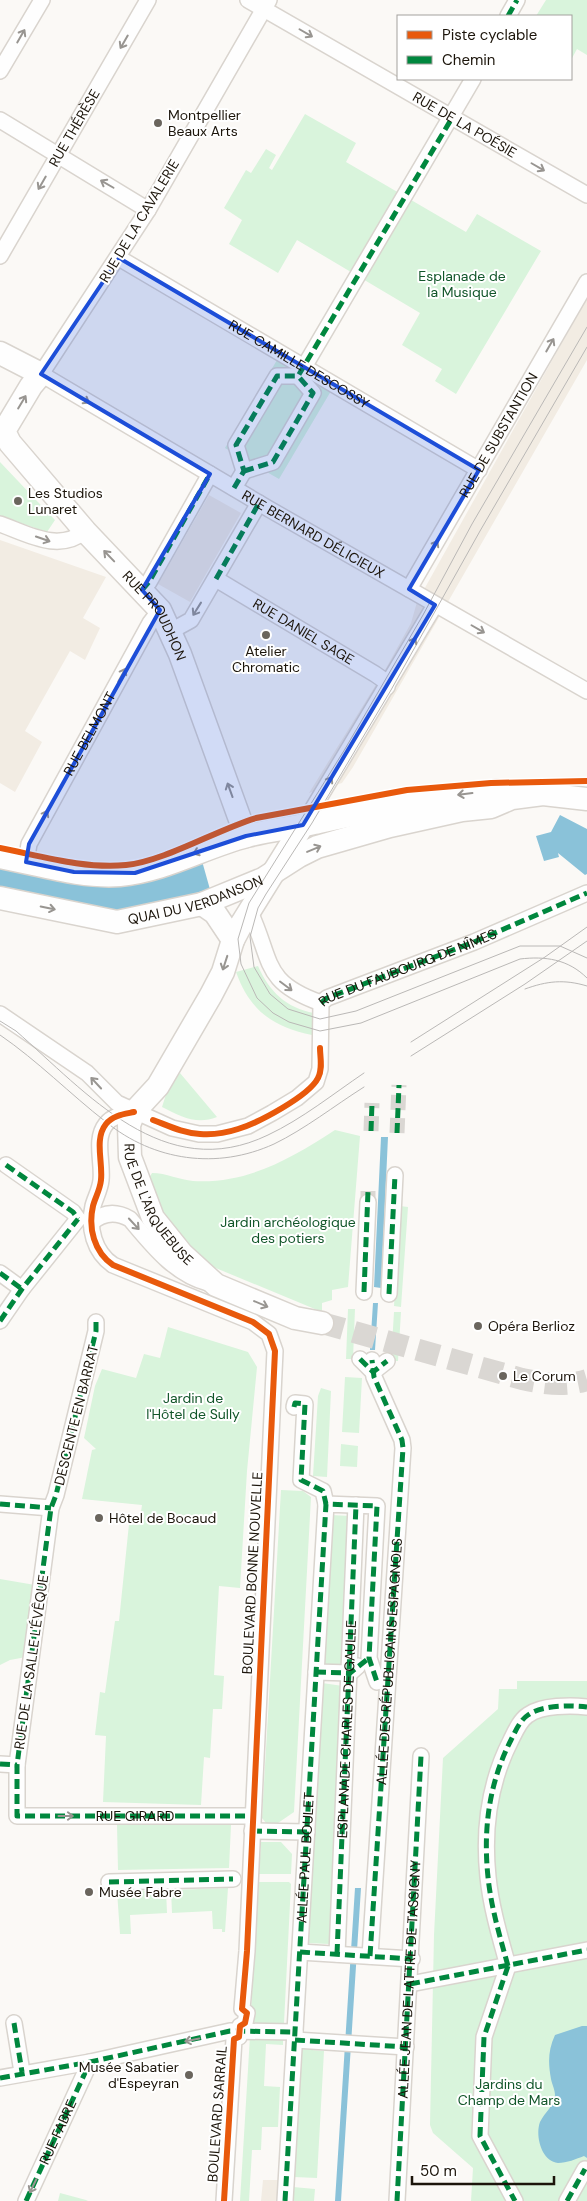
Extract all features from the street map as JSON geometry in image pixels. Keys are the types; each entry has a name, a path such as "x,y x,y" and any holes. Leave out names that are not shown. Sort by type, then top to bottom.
{"street":[{"path":"0,71 42,0"},
{"name":"RUE THÉRÈSE","path":"0,256 148,0"},
{"name":"RUE DE LA POÉSIE","path":"248,0 267,4 452,118 587,195"},
{"path":"509,15 517,0"},
{"name":"RUE DE LA CAVALERIE","path":"1,432 119,258 267,4"},
{"path":"244,471 236,445 277,376 301,371 452,118 472,80"},
{"path":"0,120 148,210"},
{"name":"RUE CAMILLE DESCOSSY","path":"119,258 301,371 479,470"},
{"name":"RUE DE SUBSTANTION","path":"409,589 587,282"},
{"path":"0,353 41,374"},
{"path":"234,488 244,471 273,462 313,393 301,371"},
{"name":"RUE BERNARD DÉLICIEUX","path":"41,374 259,503 587,691"},
{"name":"RUE PROUDHON","path":"1,432 85,531 160,610 170,631 246,836"},
{"path":"142,590 149,582 210,474"},
{"path":"170,631 191,620 259,503"},
{"path":"0,524 51,542 63,542 76,538 85,531"},
{"name":"RUE DANIEL SAGE","path":"216,579 375,674 384,681 387,687"},
{"path":"303,825 436,605"},
{"name":"RUE BELMONT","path":"26,862 29,844 150,623 160,610"},
{"name":"QUAI DU VERDANSON","path":"0,857 74,872 118,875 158,868 211,847 246,836 416,801 498,791 512,798"},
{"name":"QUAI DU VERDANSON","path":"0,898 117,922 202,904 253,884 299,856 350,836 462,810 492,807 512,798 543,794 587,799"},
{"name":"QUAI DU VERDANSON","path":"272,874 303,825"},
{"path":"0,1321 22,1288 85,1221 93,1207 101,1180 102,1131 114,1117 134,1112 158,1086 211,995 222,972 233,940 272,874"},
{"name":"RUE DU FAUBOURG DE NÎMES","path":"134,1112 172,1128 199,1134 217,1134 238,1130 272,1113 311,1087 319,1076 321,1003 327,998 391,975 523,922 584,894"},
{"path":"202,904 215,914 233,940"},
{"path":"250,912 268,960 278,979 298,994 321,1003"},
{"path":"0,1014 88,1073 109,1097 134,1112"},
{"name":"RUE DE L'ARQUEBUSE","path":"134,1112 129,1125 129,1147 146,1205 168,1239 216,1285"},
{"path":"6,1165 85,1221"},
{"path":"390,1294 394,1175"},
{"path":"364,1292 368,1202"},
{"name":"RUE DE L'ARQUEBUSE","path":"85,1221 105,1214 123,1215 130,1219 167,1260 185,1275 216,1285 295,1318 322,1323"},
{"name":"BOULEVARD BONNE NOUVELLE","path":"85,1221 96,1246 105,1260 112,1265 253,1322 269,1334 273,1341 275,1380 242,2009 236,2011 236,2021 240,2031"},
{"path":"0,1273 22,1288"},
{"name":"DESCENTE EN BARRAT","path":"51,1508 56,1495 96,1331 96,1322"},
{"name":"ALLÉE DES RÉPUBLICAINS ESPAGNOLS","path":"370,1956 403,1448 373,1363"},
{"path":"294,1407 294,1403 305,1404 300,1480 322,1491 326,1509"},
{"path":"0,1504 51,1508"},
{"name":"ALLÉE DES RÉPUBLICAINS ESPAGNOLS","path":"326,1509 356,1505 377,1506 369,1658 350,1673"},
{"name":"ESPLANADE CHARLES DE GAULLE","path":"337,1954 356,1505"},
{"name":"RUE DE LA SALLE L'ÉVÊQUE","path":"17,1816 17,1765 51,1508"},
{"name":"ALLÉE PAUL BOULET","path":"285,2201 326,1509"},
{"path":"369,1658 377,1682"},
{"path":"316,1672 350,1673"},
{"path":"515,2201 480,2136 484,2037 508,1966 497,1926 488,1876 486,1838 488,1808 494,1782 510,1742 529,1714 570,1704 587,1707"},
{"name":"ALLÉE JEAN DE LATTRE DE TASSIGNY","path":"397,2201 412,1959 421,1756"},
{"path":"0,1764 17,1765"},
{"name":"RUE GIRARD","path":"17,1816 252,1824 307,1832"},
{"path":"109,1882 233,1879"},
{"path":"410,1984 587,1950"},
{"path":"300,1952 412,1959"},
{"path":"14,2023 22,2072"},
{"path":"0,2078 22,2072 90,2062 240,2031 406,2047"},
{"name":"BOULEVARD SARRAIL","path":"224,2201 234,2039 240,2031"},
{"name":"BOULEVARD SARRAIL","path":"233,2201 243,2040 240,2031"},
{"name":"RUE FABRE","path":"26,2201 90,2062"},
{"path":"567,2201 585,2169"}],"highlighted area":[{"path":"119,258 479,470 409,589 435,605 303,825 246,836 135,873 74,872 26,862 29,844 160,610 142,590 210,474 41,374"}],"shaded area":[{"path":"587,298 587,360 353,767 342,783 309,793 385,670 411,623 417,602"},
{"path":"209,495 241,513 190,602 158,584"},
{"path":"0,540 106,577 83,618 100,628 85,660 70,651 25,731 42,742 15,792 0,783"},
{"path":"263,2180 279,2180 278,2201 261,2201"}],"green space":[{"path":"546,0 587,0 587,55 577,49 572,58 572,15 537,15"},
{"name":"Esplanade de la Musique","path":"305,114 356,143 346,162 466,232 477,214 541,251 456,394 435,381 442,369 402,345 420,313 297,240 278,273 229,244 242,220 224,208 246,170 251,173 266,149 276,155 269,168 272,170"},
{"path":"277,360 331,391 279,479 225,448"},
{"name":"Les Studios Lunaret","path":"0,462 55,520 47,532 0,516"},
{"path":"258,966 273,991 287,1003 304,1011 314,1013 312,1035 298,1032 275,1022 256,1007 248,997 236,972"},
{"path":"180,1073 217,1117 203,1120 189,1119 162,1107 169,1085"},
{"name":"Jardin archéologique des potiers","path":"335,1130 360,1136 348,1287 332,1290 332,1300 322,1303 322,1312 206,1264 167,1219 158,1205 149,1178 152,1173 193,1181 213,1181 250,1174 285,1160"},
{"path":"400,1206 408,1207 401,1307 394,1306"},
{"path":"348,1309 355,1309 353,1359 346,1359"},
{"path":"394,1312 401,1312 398,1361 391,1361"},
{"name":"Jardin de l'Hôtel de Sully","path":"168,1327 248,1352 257,1367 247,1471 240,1588 219,1586 214,1675 224,1676 222,1709 213,1709 210,1758 204,1757 201,1805 103,1802 106,1736 95,1735 100,1692 105,1693 115,1621 119,1621 129,1524 139,1525 142,1505 82,1499 92,1450 96,1449 84,1438 95,1386 102,1369 136,1378 144,1354 160,1358"},
{"path":"345,1377 362,1378 359,1433 342,1432"},
{"path":"321,1388 331,1391 327,1477 313,1476 318,1396"},
{"path":"341,1444 358,1446 357,1467 340,1466"},
{"path":"281,1490 303,1491 311,1497 294,1812 278,1823 266,1823 262,1818"},
{"path":"331,1515 350,1516 344,1665 324,1664"},
{"path":"0,1579 35,1585 26,1657 10,1660 0,1665"},
{"name":"Jardins du Champ de Mars","path":"517,1681 587,1681 587,2201 471,2201 473,2168 433,2133 430,2125 434,1935 443,1758 498,1709 499,1689 517,1689"},
{"path":"322,1683 343,1686 329,1944 307,1943"},
{"path":"117,1825 231,1825 229,1868 118,1870"},
{"path":"261,1842 281,1842 292,1854 291,1874 259,1874"},
{"path":"259,1882 289,1882 291,1884 284,2023 278,2026 250,2026"},
{"path":"228,1888 225,1932 222,1932 222,1929 213,1929 212,1911 172,1913 171,1890"},
{"path":"166,1890 167,1913 130,1915 131,1934 120,1934 117,1891"},
{"path":"250,2036 283,2038 283,2045 266,2044 264,2086 280,2087 278,2127 262,2127 261,2150 252,2150 249,2201 240,2201"},
{"path":"301,2049 324,2051 317,2178 294,2177"},
{"path":"293,2187 315,2189 314,2201 292,2201"},
{"path":"60,2193 86,2200 88,2201 58,2201"}],"water":[{"path":"560,815 587,829 587,874 585,875 558,853 559,857 544,861 536,836 551,832"},
{"path":"202,861 211,893 129,911 100,911 0,892 0,867 70,882"},
{"path":"381,1137 388,1137 381,1288 374,1287"},
{"path":"373,1303 378,1303 375,1350 370,1350"},
{"path":"355,1888 361,1888 341,2201 335,2201"},
{"path":"587,2026 587,2158 584,2156 568,2162 558,2163 547,2158 541,2147 538,2134 540,2122 551,2106 555,2095 550,2073 550,2051 555,2035"}],"tunnel":[{"path":"397,1133 399,1085"},
{"path":"371,1131 372,1103"},
{"path":"368,1191 368,1202"},
{"path":"322,1323 522,1379 555,1384 571,1384 587,1380"}],"tram line":[{"path":"587,327 472,524 423,615 345,749 249,903 238,939 241,964 257,998 273,1013 289,1022 320,1031 361,1023 520,959 556,960 572,967 587,978"},
{"path":"587,347 480,531 391,690 312,823 258,908 250,937 254,967 270,994 288,1009 320,1019 356,1011 520,946 560,946 587,958"},
{"path":"411,1042 545,957 587,927"},
{"path":"411,1056 525,984 587,941"},
{"path":"525,989 556,982 571,982 587,986"},
{"path":"0,1021 16,1031 100,1104 130,1125 161,1140 195,1149 230,1147 268,1135 305,1114 364,1073"},
{"path":"0,1035 28,1056 106,1122 125,1135 144,1146 165,1153 187,1157 208,1159 230,1157 274,1144 364,1087"}],"marked path":[{"path":"509,15 517,0"},
{"path":"234,488 244,471 236,445 277,376 298,376 452,118"},
{"path":"244,471 273,462 313,393 298,376"},
{"path":"142,590 149,582 210,474"},
{"path":"216,579 259,503"},
{"path":"321,1003 327,998 474,942 587,893"},
{"path":"397,1133 399,1085"},
{"path":"371,1131 372,1103"},
{"path":"6,1165 73,1212 78,1219"},
{"path":"389,1294 395,1175"},
{"path":"364,1292 368,1191"},
{"path":"0,1321 22,1289 78,1219"},
{"path":"0,1273 22,1289"},
{"path":"96,1322 96,1331 56,1495 51,1508 17,1765 17,1816 252,1816"},
{"path":"360,1359 373,1372 387,1361"},
{"path":"370,1956 403,1448 402,1440 374,1377 372,1360"},
{"path":"294,1407 295,1403 305,1404 301,1480 323,1491 326,1504"},
{"path":"0,1504 51,1508"},
{"path":"285,2201 326,1504 377,1506 369,1658 377,1682"},
{"path":"337,1954 356,1505"},
{"path":"316,1672 350,1673 369,1658"},
{"path":"508,1966 496,1922 488,1877 487,1824 497,1773 516,1730 528,1715 548,1708 565,1706 587,1707"},
{"path":"397,2201 421,1756"},
{"path":"0,1764 17,1765"},
{"path":"252,1831 307,1832"},
{"path":"109,1882 233,1879"},
{"path":"410,1984 587,1950"},
{"path":"300,1952 412,1959"},
{"path":"508,1966 484,2037 480,2136 515,2201"},
{"path":"14,2023 22,2072"},
{"path":"0,2078 90,2062 230,2031 295,2032"},
{"path":"295,2040 406,2047"},
{"path":"26,2201 90,2062"},
{"path":"567,2201 585,2169"}],"cycle path":[{"path":"0,848 78,863 110,866 126,865 174,852 256,818 407,790 491,783 587,781"},
{"path":"153,1120 182,1131 200,1134 224,1133 247,1126 282,1108 305,1093 313,1085 320,1071 320,1048"},
{"path":"134,1112 119,1115 112,1119 106,1124 100,1137 101,1180 93,1206 91,1223 94,1239 101,1253 113,1265 253,1322 269,1334 275,1351 247,1951 242,2009 247,2013 245,2023 240,2026 239,2037 234,2039 224,2201"}],"place":[{"name":"Montpellier Beaux Arts","path":"158,123"},
{"name":"Les Studios Lunaret","path":"18,501"},
{"name":"Atelier Chromatic","path":"266,635"},
{"name":"Opéra Berlioz","path":"478,1326"},
{"name":"Le Corum","path":"503,1376"},
{"name":"Hôtel de Bocaud","path":"99,1518"},
{"name":"Musée Fabre","path":"89,1892"},
{"name":"Musée Sabatier d'Espeyran","path":"189,2075"}]}
